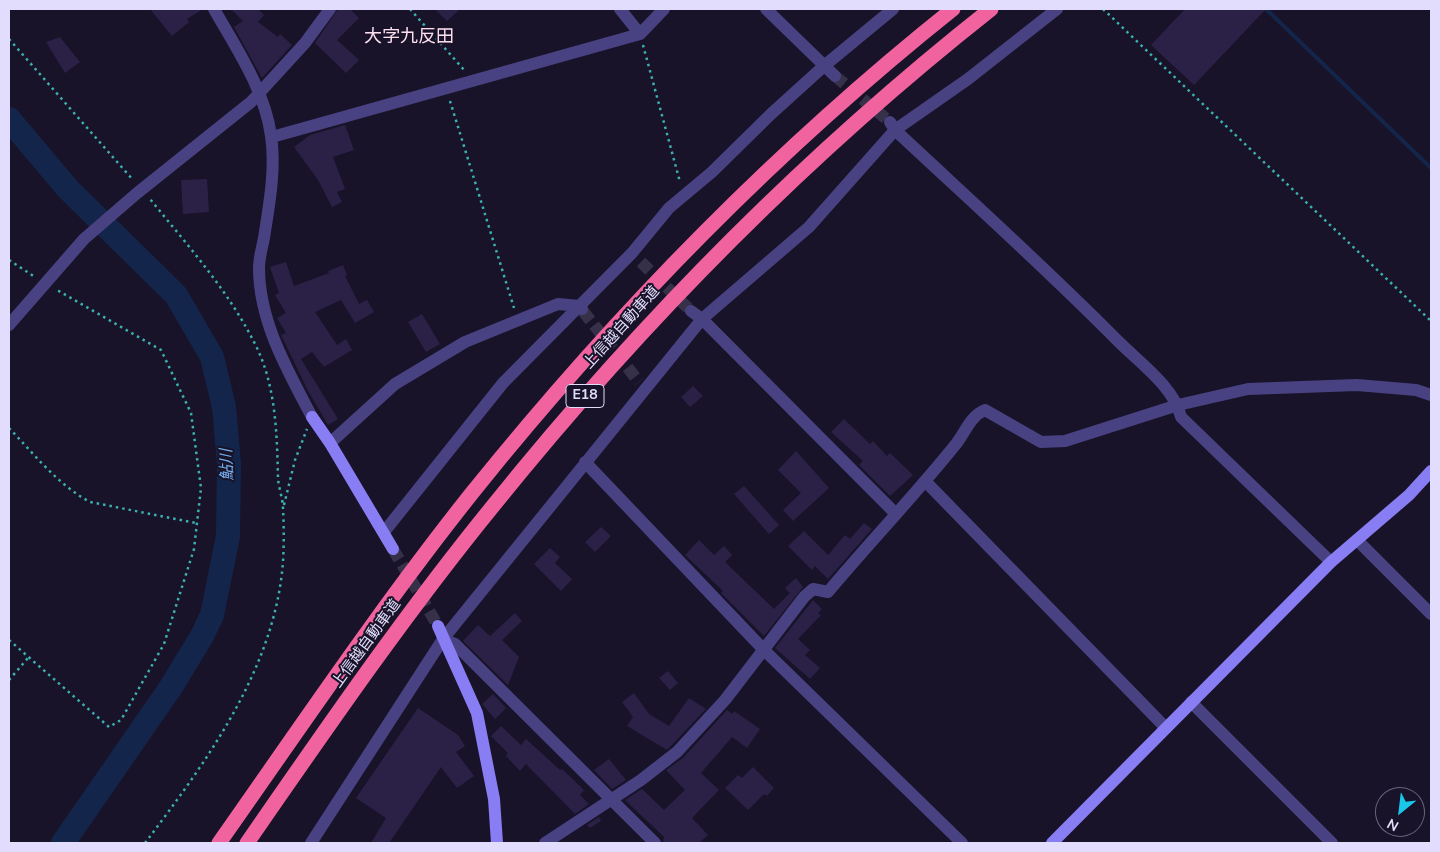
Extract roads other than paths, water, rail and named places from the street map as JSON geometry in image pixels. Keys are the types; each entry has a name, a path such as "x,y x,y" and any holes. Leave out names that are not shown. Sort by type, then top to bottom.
{"highway":[{"name":"上信越自動車道","path":"220,843 329,686 427,552 562,386 663,275 764,174 857,90 953,9"},
{"name":"上信越自動車道","path":"246,843 360,682 451,559 534,455 632,343 729,240 828,147 886,95 992,9"}],"street":[{"path":"214,9 259,93 272,137 270,196 260,268 264,306 281,360 312,417 330,443 394,549"},
{"path":"9,325 44,282 84,239 251,102 305,43 330,9"},
{"path":"620,9 640,34"},
{"path":"272,137 640,34 664,9"},
{"path":"766,9 835,76"},
{"path":"384,532 503,384 636,257 669,208 712,172 771,114 824,66 893,9"},
{"path":"311,843 443,639 585,462 642,385 702,319 809,227 893,126 968,79 1057,9"},
{"path":"893,126 1156,378 1178,405 1181,417 1331,562"},
{"path":"330,443 395,384 465,342 517,319 558,304 581,308"},
{"path":"691,311 702,319 895,513"},
{"path":"544,843 612,800 677,752 725,700 804,597 813,589 828,592 895,513 926,482 961,437 974,416 985,410 1034,438 1049,443 1065,441 1178,405 1248,388 1357,384 1416,390 1431,395"},
{"path":"585,462 764,650 962,843"},
{"path":"1052,843 1331,562 1410,495 1431,471"},
{"path":"926,482 1166,728"},
{"path":"1358,540 1431,614"},
{"path":"438,626 477,713 494,799 497,843"},
{"path":"443,639 455,644 656,843"},
{"path":"1191,702 1332,843"}],"waterway":[{"path":"1266,9 1431,168"},
{"name":"鮎川","path":"9,119 68,189 176,295 212,357 224,407 229,464 228,536 212,615 202,636 171,687 63,843"}],"tunnel":[{"path":"835,76 890,122"},
{"path":"641,262 691,311"},
{"path":"583,311 639,382"},
{"path":"393,549 438,626"}],"district":[{"name":"大字九反田","path":"409,38"}]}
